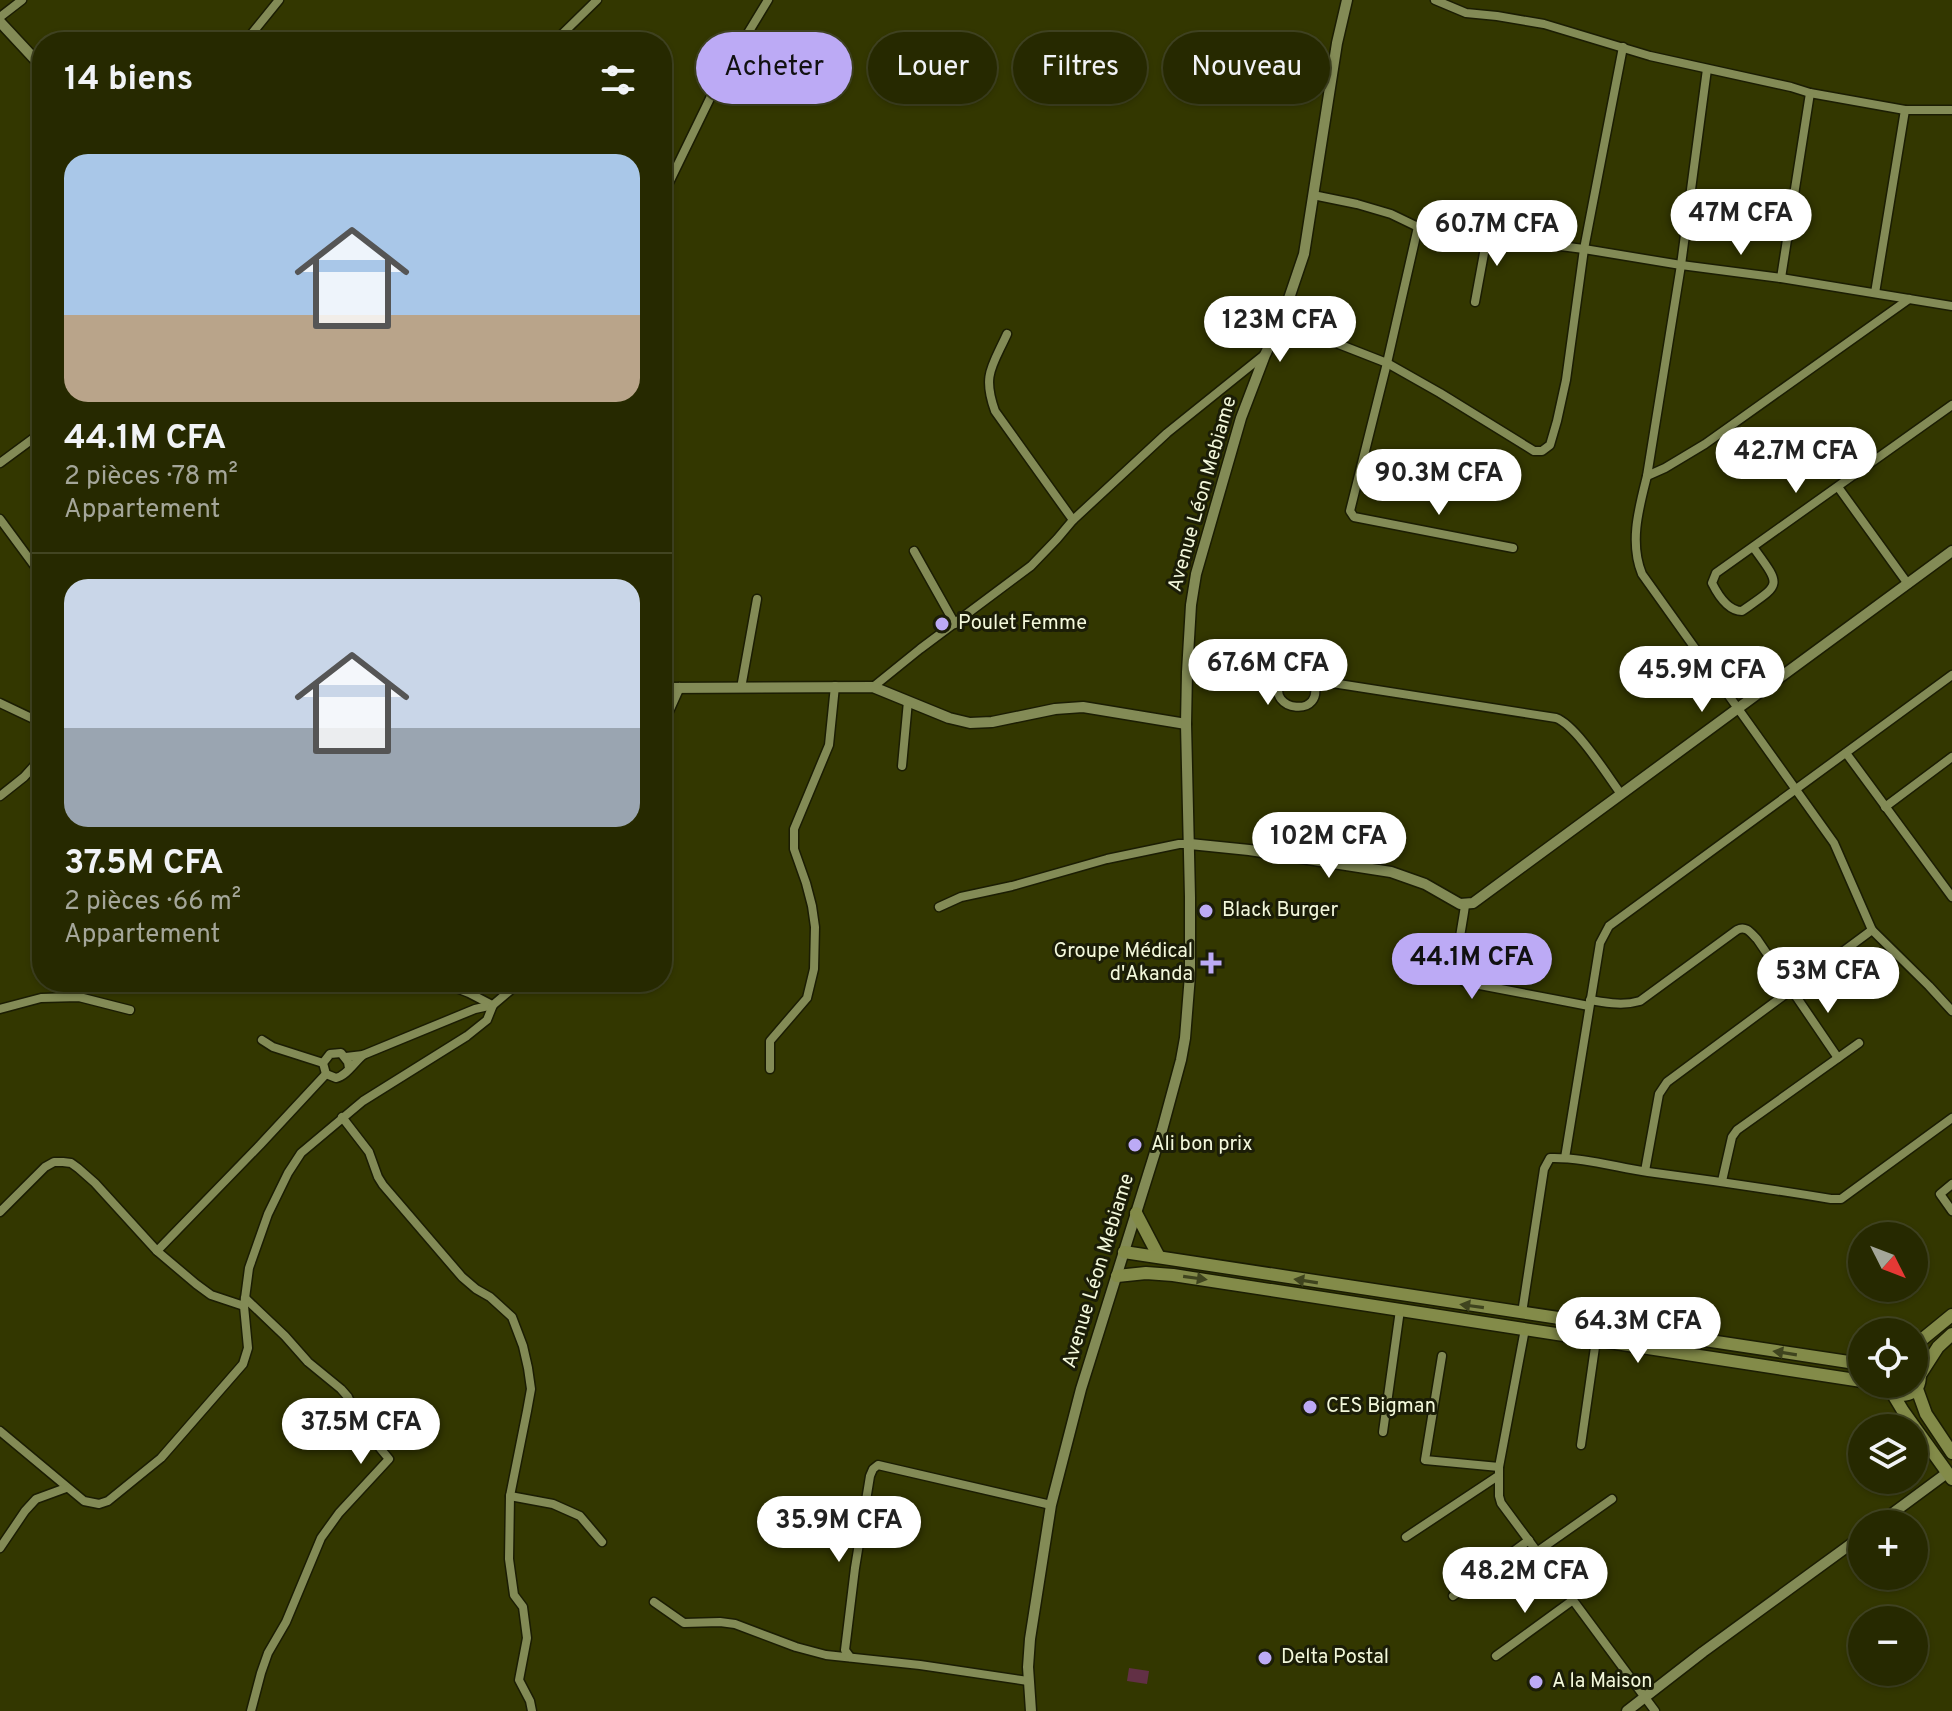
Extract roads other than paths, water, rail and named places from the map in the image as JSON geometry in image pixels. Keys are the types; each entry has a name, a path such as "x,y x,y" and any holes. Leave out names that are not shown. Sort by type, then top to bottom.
{"main road":[{"path":"1136,1213 1159,1257"},
{"path":"1124,1252 1848,1362"},
{"path":"1117,1276 1146,1273 1173,1275 1848,1379"},
{"path":"1928,1335 1952,1315"},
{"path":"1928,1358 1952,1334"},
{"path":"1894,1398 1950,1476"},
{"path":"1920,1398 1926,1414 1952,1453"}],"street":[{"path":"22,0 0,20 32,56"},
{"path":"253,32 279,0"},
{"path":"564,32 597,0"},
{"path":"672,176 717,84 768,0"},
{"name":"Avenue Léon Mebiame","path":"1031,1711 1028,1681 1030,1639 1051,1505 1068,1432 1162,1130 1185,1038 1190,975 1186,724 1191,605 1199,562 1232,445 1304,254 1337,43 1347,0"},
{"path":"1435,0 1459,12 1544,24 1650,56 1810,93 1905,110 1952,110"},
{"path":"1282,319 1387,363 1534,451 1542,451 1550,445 1566,380 1584,249 1623,47"},
{"path":"1707,69 1681,265 1637,522 1638,564 1642,574 1834,843 1872,930 1952,1011"},
{"path":"1781,278 1810,93"},
{"path":"1875,293 1905,110"},
{"path":"1313,195 1380,210 1418,227 1781,278 1952,306"},
{"path":"1418,227 1350,514 1513,548"},
{"path":"1475,302 1487,237"},
{"path":"1647,476 1705,444 1909,299"},
{"path":"1007,334 988,376 989,395 995,411 1073,520"},
{"path":"873,687 1031,566 1073,520 1188,415 1265,355"},
{"path":"1753,547 1774,578 1774,585 1770,591 1738,611 1731,608 1716,590 1712,583 1716,573 1952,405"},
{"path":"0,463 32,439"},
{"path":"1838,487 1908,584"},
{"path":"0,519 32,562"},
{"path":"914,551 955,624"},
{"path":"939,907 961,897 1107,859 1179,844 1249,850 1391,872 1416,880 1454,901 1465,905 1473,903 1952,551"},
{"path":"741,688 757,599"},
{"path":"1313,680 1315,695 1305,706 1290,707 1280,696 1281,681 1286,675 1301,671 1313,680 1563,720 1621,794"},
{"path":"1565,1158 1600,943 1609,926 1952,675"},
{"path":"770,1069 770,1041 807,998 814,969 812,906 794,849 794,829 829,745 835,686"},
{"path":"672,687 873,687 949,718 970,723 1083,707 1186,724"},
{"path":"672,705 680,687"},
{"path":"902,766 908,701"},
{"path":"0,703 32,718"},
{"path":"1846,753 1952,897"},
{"path":"1885,807 1952,757"},
{"path":"0,796 32,768"},
{"path":"1943,884 1952,877"},
{"path":"1465,905 1457,966 1464,982 1590,1003 1630,1004 1640,1001 1742,927 1746,928 1757,939 1838,1058"},
{"path":"1645,1171 1659,1094 1667,1082 1872,930"},
{"path":"466,992 493,1005"},
{"path":"0,1431 66,1488 84,1501 99,1504 115,1496 161,1458 243,1364 248,1348 245,1302 252,1257 268,1214 301,1153 363,1101 467,1036 487,1020 493,1005 508,992"},
{"path":"0,1009 41,998 79,997 130,1010"},
{"path":"346,1057 363,1055 475,1009 493,1005"},
{"path":"262,1040 273,1047 323,1063"},
{"path":"1722,1181 1732,1137 1737,1130 1859,1043"},
{"path":"349,1068 346,1057 341,1053 335,1052 323,1063 330,1077 342,1077 363,1055"},
{"path":"157,1251 326,1074"},
{"path":"342,1117 369,1152 383,1185 462,1277 512,1317 516,1327 531,1389 510,1496 509,1559 514,1595 523,1607 527,1638 519,1680 532,1711"},
{"path":"1522,1313 1544,1169 1550,1158 1841,1199 1952,1118"},
{"path":"0,1212 45,1167 54,1162 71,1163 95,1183 157,1251 211,1295 245,1302 285,1336 308,1362 348,1397 360,1424 389,1459 339,1513 321,1538 286,1622 264,1663 251,1711"},
{"path":"1952,1184 1940,1194 1952,1211"},
{"path":"1383,1432 1400,1310"},
{"path":"1525,1329 1499,1472 1501,1503 1655,1711"},
{"path":"1581,1445 1596,1340"},
{"path":"1442,1356 1425,1460 1499,1472"},
{"path":"850,1657 845,1650 855,1568 870,1476 875,1466 1051,1505"},
{"path":"1406,1537 1499,1472"},
{"path":"1899,1510 1950,1476"},
{"path":"0,1548 36,1499 66,1488"},
{"path":"510,1496 553,1504 580,1516 602,1542"},
{"path":"1538,1551 1612,1499"},
{"path":"1453,1596 1529,1540"},
{"path":"1627,1711 1848,1546"},
{"path":"1496,1656 1573,1600"},
{"path":"654,1602 684,1623 735,1624 826,1655 1028,1681"}],"place":[{"name":"Poulet Femme","path":"942,624"},
{"name":"Black Burger","path":"1206,911"},
{"name":"Groupe Médical d'Akanda","path":"1211,963"},
{"name":"Ali bon prix","path":"1135,1145"},
{"name":"CES Bigman","path":"1310,1407"},
{"name":"Delta Postal","path":"1265,1658"},
{"name":"A la Maison","path":"1536,1682"}]}
